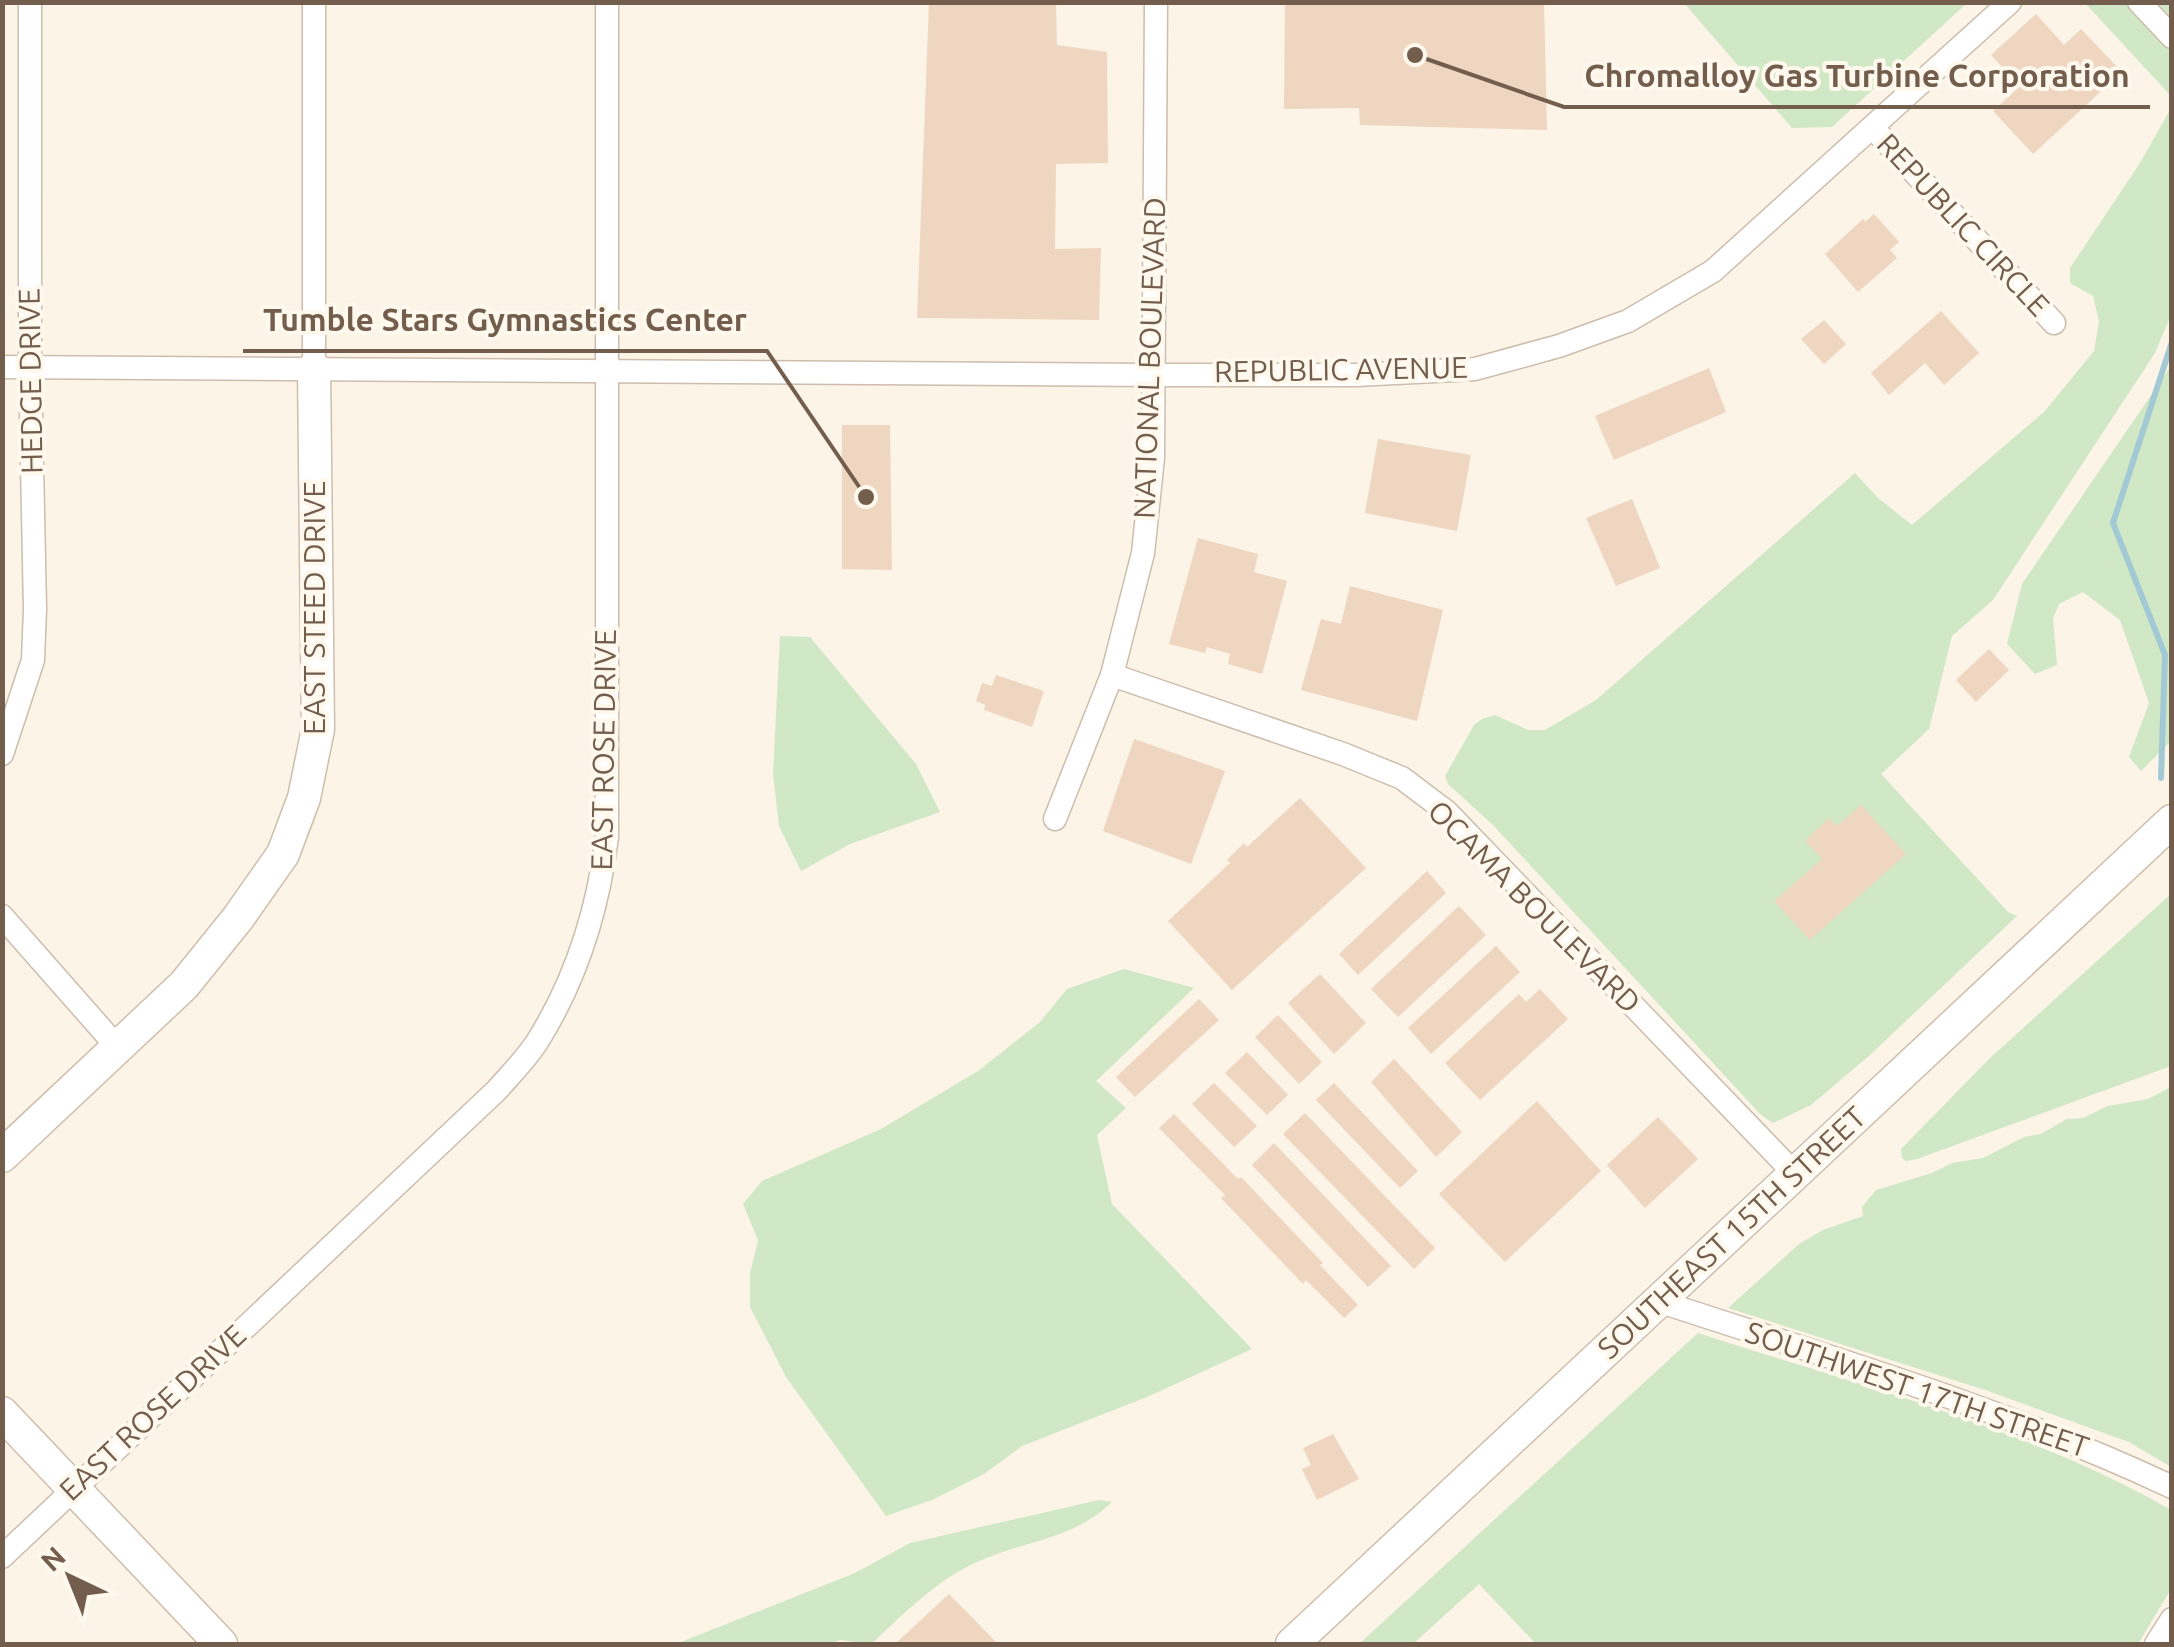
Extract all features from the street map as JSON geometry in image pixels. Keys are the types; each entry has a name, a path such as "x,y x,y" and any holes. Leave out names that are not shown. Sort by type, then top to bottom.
{"main road":[{"name":"EAST STEED DRIVE","path":"2,1156 184,985 283,854 304,798 318,729 314,368"},
{"name":"SOUTHEAST 15TH STREET","path":"1292,1644 2172,821"},
{"path":"2,1413 221,1644"}],"street":[{"name":"HEDGE DRIVE","path":"2,754 33,660 30,2"},
{"name":"EAST STEED DRIVE","path":"314,2 314,368"},
{"name":"EAST ROSE DRIVE","path":"2,1557 497,1090 536,1044 584,947 607,837 607,2"},
{"name":"NATIONAL BOULEVARD","path":"1055,819 1112,675 1143,553 1154,458 1156,2"},
{"name":"REPUBLIC AVENUE","path":"2,367 1155,375 1356,375 1475,369 1559,346 1628,321 1714,271 2010,2"},
{"path":"2139,2 2172,37"},
{"name":"REPUBLIC CIRCLE","path":"1873,128 2054,323"},
{"name":"OCAMA BOULEVARD","path":"1112,675 1402,778 1447,812 1795,1174"},
{"path":"2,916 119,1049"},
{"name":"SOUTHWEST 17TH STREET","path":"1658,1301 1970,1404 2096,1451 2172,1487"},
{"path":"2156,1644 2172,1619"}],"green space":[{"path":"1684,3 1967,3 1832,127 1792,128"},
{"path":"2085,3 2171,3 2171,96"},
{"path":"2171,108 2171,315 2155,353 1993,600 1952,636 1929,729 1881,774 2008,912 2017,916 1870,1055 1811,1105 1773,1123 1761,1115 1493,825 1448,784 1445,776 1474,725 1482,719 1495,715 1528,730 1545,730 1596,700 1855,473 1912,525 2044,412 2094,351 2099,321 2093,296 2070,283 2070,268 2140,163"},
{"path":"2171,366 2171,741 2141,771 2129,757 2149,703 2120,620 2083,592 2059,604 2053,618 2057,665 2035,674 2007,644 2022,584"},
{"path":"780,636 810,637 916,764 940,812 850,844 801,871 779,826 773,774"},
{"path":"2171,894 2171,1066 1917,1159 1902,1158 1901,1149 1990,1058"},
{"path":"1124,969 1194,988 1096,1081 1126,1108 1097,1135 1112,1204 1252,1349 1147,1397 1022,1446 984,1474 932,1500 886,1516 786,1377 750,1307 750,1273 758,1240 743,1204 762,1181 881,1129 978,1071 1040,1022 1067,989"},
{"path":"2171,1087 2171,1467 2129,1442 1988,1391 1728,1308 1799,1244 1823,1230 1863,1216 1862,1207 1876,1190 1952,1163 1983,1158 2067,1119 2148,1099"},
{"path":"1698,1333 2000,1432 2117,1481 2171,1510 2171,1589 2138,1644 1536,1644 1479,1584 1413,1644 1359,1644"},
{"path":"1099,1500 1112,1502 1080,1525 995,1555 948,1578 871,1644 840,1640 829,1644 676,1644 855,1573 910,1543"}],"building":[{"path":"929,2 1056,2 1057,45 1107,52 1108,163 1056,164 1055,249 1101,248 1099,320 917,318"},
{"path":"1285,2 1544,2 1547,130 1360,125 1359,108 1284,109"},
{"path":"2036,14 2064,45 2081,29 2122,72 2033,154 1993,111 2020,86 1991,55"},
{"path":"1874,214 1899,242 1890,250 1897,258 1858,292 1825,254 1863,219 1865,222"},
{"path":"1941,311 1979,353 1944,385 1925,363 1889,395 1871,373"},
{"path":"1824,320 1846,344 1824,364 1801,339"},
{"path":"1709,368 1726,412 1614,460 1595,416"},
{"path":"842,425 890,425 892,570 842,569"},
{"path":"1378,439 1471,455 1457,531 1365,513"},
{"path":"1632,499 1660,568 1616,586 1586,518"},
{"path":"1198,538 1258,554 1254,572 1287,581 1262,674 1228,664 1230,654 1207,647 1205,653 1169,644"},
{"path":"1350,586 1443,610 1417,721 1301,690 1321,619 1341,624"},
{"path":"1989,649 2009,670 1976,702 1956,680"},
{"path":"996,675 1044,691 1032,727 984,710 985,705 976,701 982,683 992,686"},
{"path":"1134,739 1225,771 1191,864 1103,831"},
{"path":"1300,798 1366,868 1232,990 1168,921 1230,863 1227,860 1244,843 1247,847"},
{"path":"1861,805 1906,854 1810,940 1774,901 1822,859 1805,841 1829,818 1837,826"},
{"path":"1427,871 1446,893 1358,975 1339,954"},
{"path":"1459,906 1486,935 1398,1017 1371,989"},
{"path":"1496,946 1520,972 1431,1054 1408,1028"},
{"path":"1320,974 1366,1023 1334,1054 1288,1003"},
{"path":"1540,989 1568,1019 1480,1100 1445,1063 1519,994 1526,1002"},
{"path":"1199,999 1219,1020 1135,1097 1116,1077"},
{"path":"1278,1015 1322,1062 1299,1084 1255,1037"},
{"path":"1247,1052 1288,1095 1267,1115 1225,1073"},
{"path":"1394,1059 1462,1132 1436,1157 1371,1082"},
{"path":"1214,1083 1257,1126 1234,1147 1192,1104"},
{"path":"1334,1083 1418,1171 1400,1188 1316,1100"},
{"path":"1537,1101 1601,1171 1505,1262 1439,1194"},
{"path":"1305,1113 1435,1248 1414,1269 1283,1134"},
{"path":"1174,1114 1238,1179 1241,1177 1358,1305 1344,1318 1306,1280 1303,1284 1221,1198 1225,1195 1159,1128"},
{"path":"1658,1117 1698,1159 1645,1208 1607,1165"},
{"path":"1274,1143 1391,1266 1368,1287 1252,1165"},
{"path":"1333,1434 1359,1479 1317,1500 1302,1469 1311,1465 1303,1448"},
{"path":"949,1594 998,1644 895,1644"}],"waterway":[{"path":"2161,778 2165,655 2113,523 2172,342"}],"place":[{"name":"Chromalloy Gas Turbine Corporation","path":"1415,55"},
{"name":"Tumble Stars Gymnastics Center","path":"866,497"}]}
